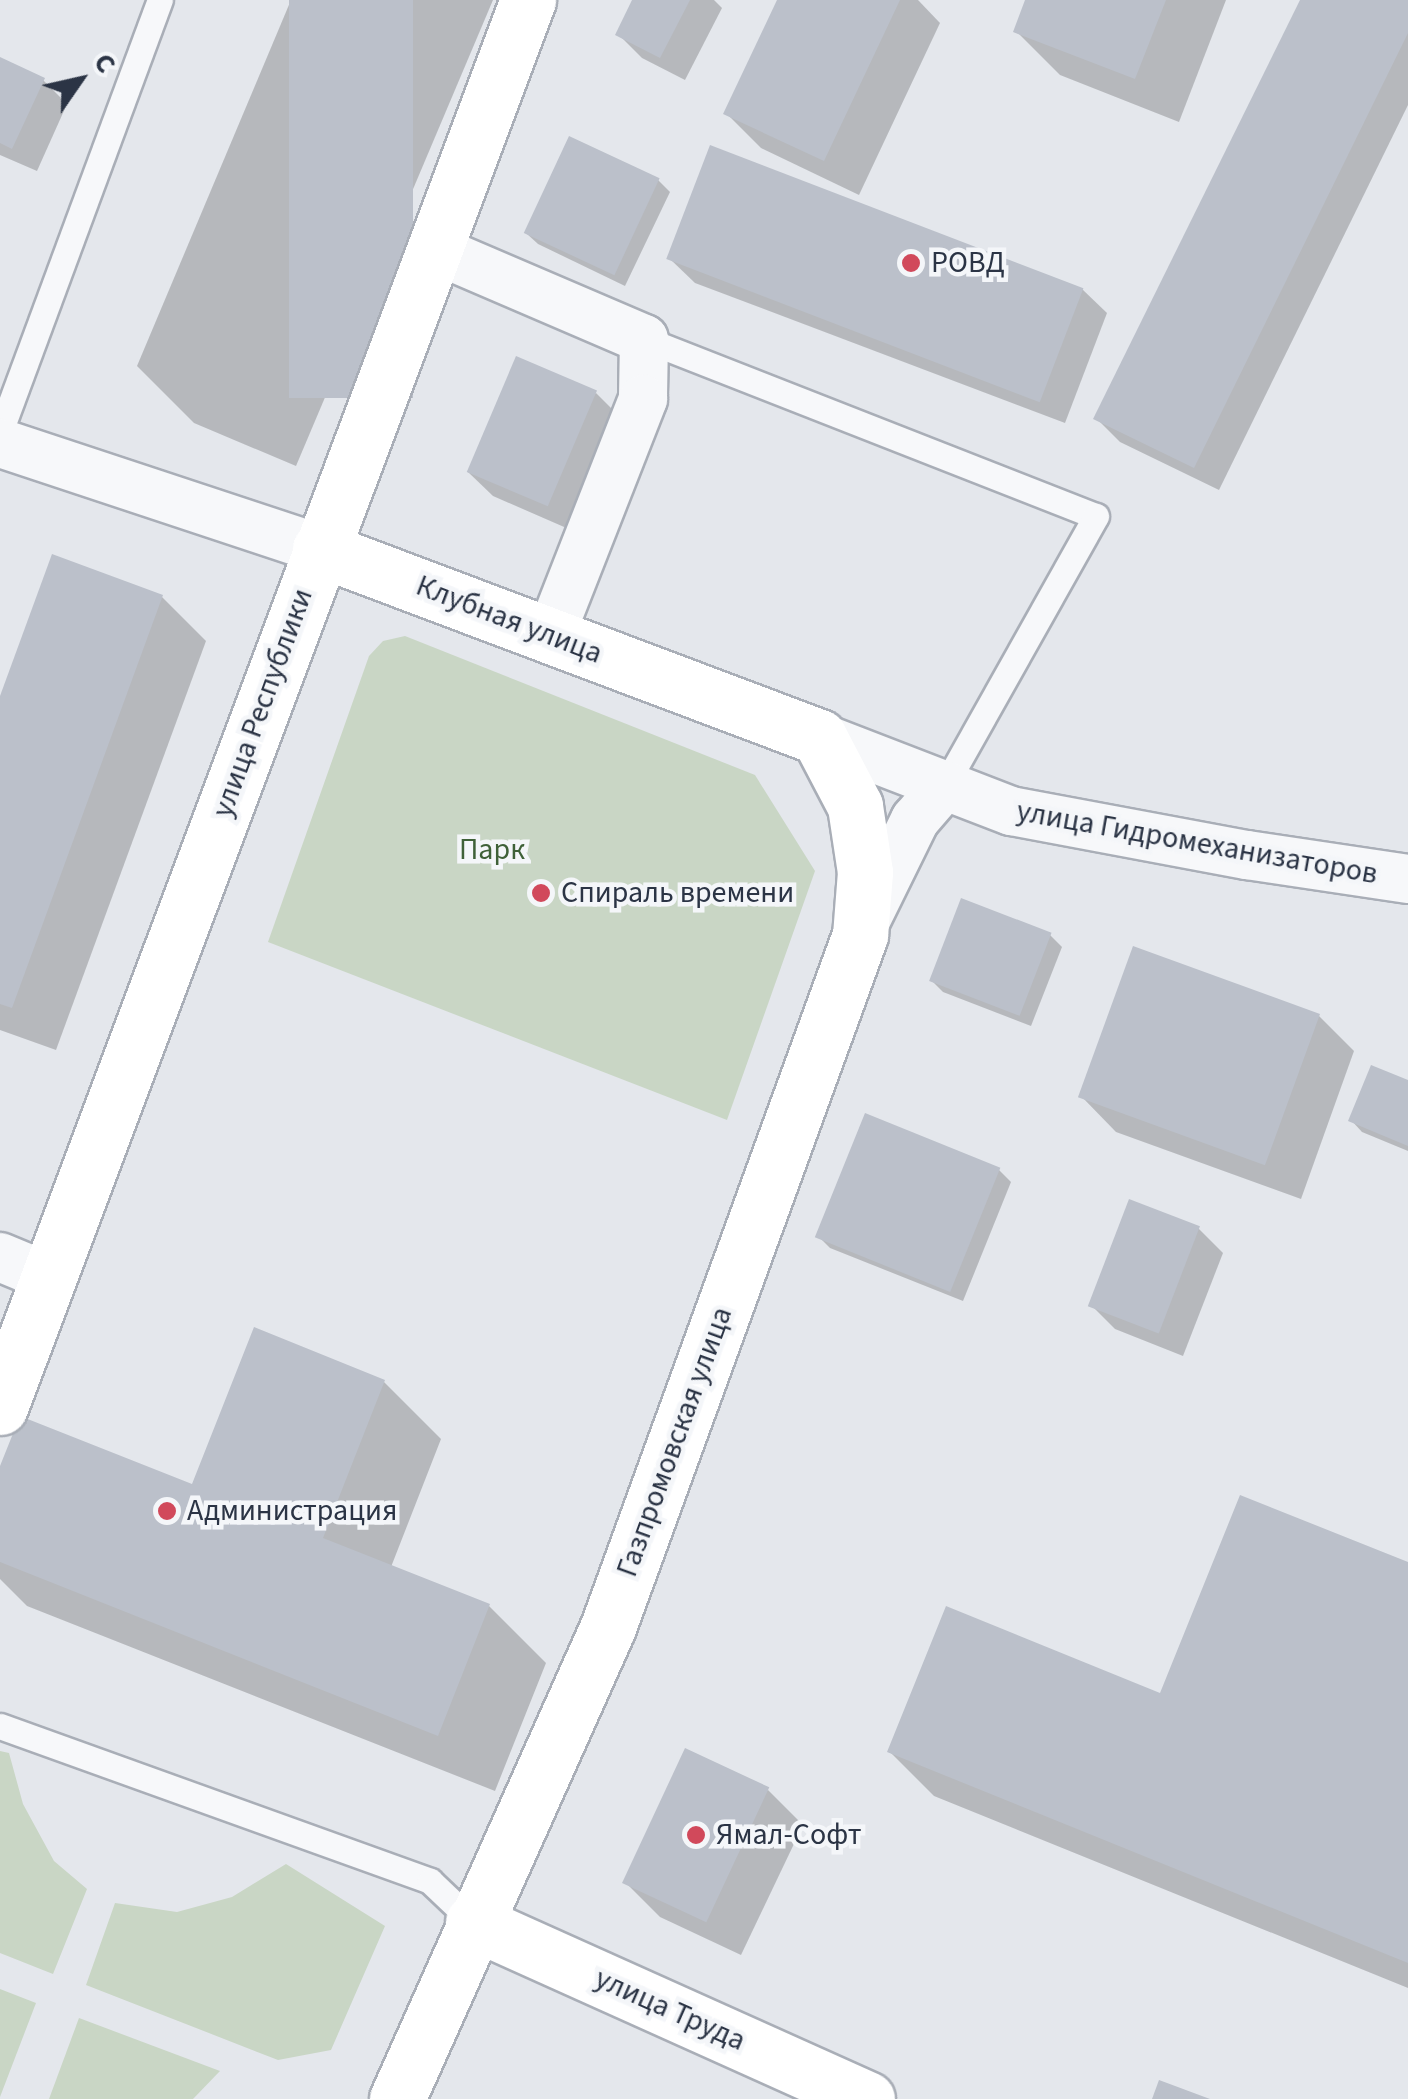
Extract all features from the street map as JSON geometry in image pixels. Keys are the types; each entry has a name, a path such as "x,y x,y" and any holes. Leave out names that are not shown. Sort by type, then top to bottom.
{"street":[{"name":"улица Республики","path":"0,1407 24,1267 320,549 528,0"},
{"path":"434,249 644,339 643,399 550,636"},
{"name":"Клубная улица","path":"0,444 320,549 819,738"},
{"path":"819,738 855,806 865,872 860,935"},
{"name":"улица Гидромеханизаторов","path":"819,738 1011,810 1247,855 1408,879"},
{"name":"Газпромовская улица","path":"397,2099 608,1627 860,935 915,820 945,785"},
{"name":"улица Труда","path":"473,1922 867,2099"}],"lane":[{"path":"0,432 160,0"},
{"path":"644,339 1096,516 945,785"},
{"path":"0,1726 430,1881 473,1922"}],"green space":[{"name":"Парк","path":"405,636 755,775 815,871 727,1120 268,942 369,656 383,641"},
{"path":"0,1751 9,1753 23,1804 54,1861 87,1889 53,1974 0,1953"},
{"path":"286,1864 385,1926 331,2050 278,2060 86,1985 115,1903 177,1912 232,1897"},
{"path":"0,1989 36,2003 0,2097"},
{"path":"79,2018 220,2071 193,2099 49,2099"}],"building":[{"path":"289,0 413,0 413,398 289,398"},
{"path":"632,0 690,0 660,58 615,35"},
{"path":"777,0 900,0 824,161 723,114"},
{"path":"1025,0 1166,0 1135,79 1013,32"},
{"path":"1300,0 1408,0 1408,33 1194,468 1093,419"},
{"path":"0,57 45,78 12,149 0,143"},
{"path":"569,136 660,178 614,275 524,233"},
{"path":"710,145 1083,288 1040,402 666,259"},
{"path":"516,356 597,390 548,506 467,472"},
{"path":"52,554 163,595 12,1008 0,1004 0,696"},
{"path":"961,898 1052,933 1020,1016 929,981"},
{"path":"1133,946 1320,1014 1265,1165 1078,1097"},
{"path":"1371,1065 1408,1080 1408,1146 1348,1121"},
{"path":"865,1113 1000,1168 950,1292 815,1237"},
{"path":"1129,1199 1200,1226 1159,1334 1088,1306"},
{"name":"Администрация","path":"254,1327 385,1380 323,1538 490,1604 438,1736 0,1562 0,1466 20,1416 192,1484"},
{"path":"1240,1495 1408,1562 1408,1963 887,1752 946,1606 1160,1693"},
{"name":"Ямал-Софт","path":"685,1748 769,1787 706,1922 622,1883"},
{"path":"1159,2080 1210,2099 1152,2099"}],"place":[{"name":"РОВД","path":"911,263"},
{"name":"Спираль времени","path":"541,893"},
{"name":"Администрация","path":"167,1511"},
{"name":"Ямал-Софт","path":"696,1835"}]}
